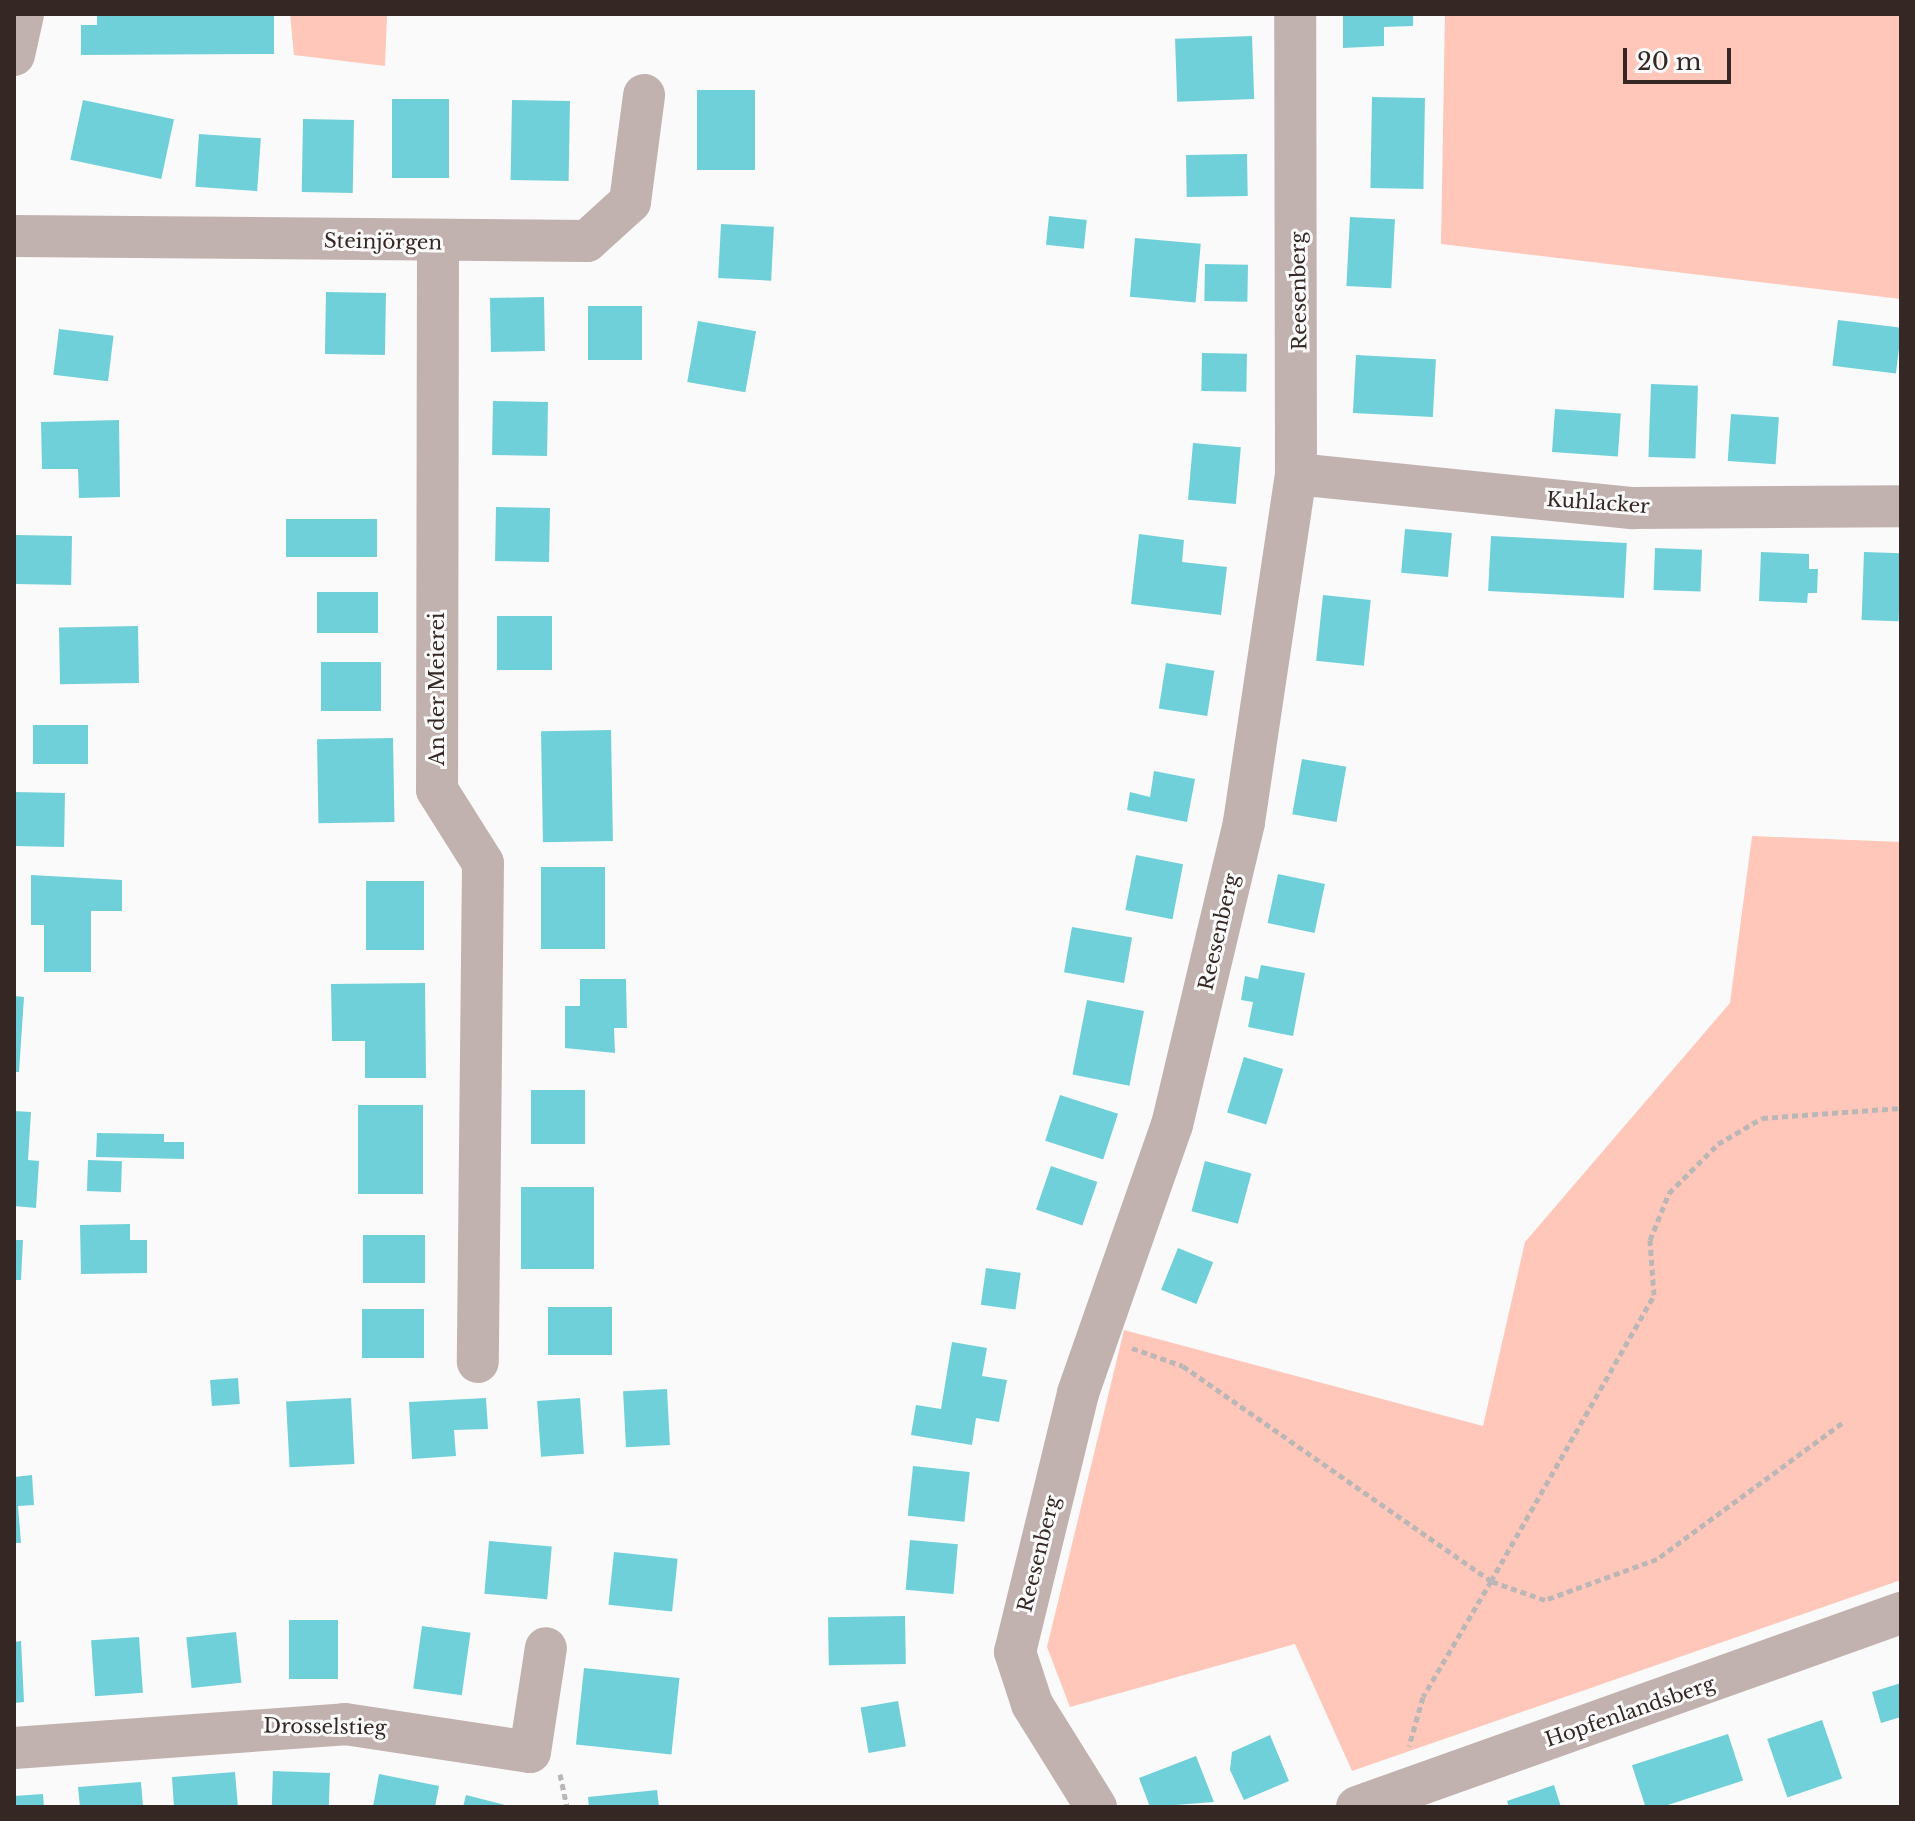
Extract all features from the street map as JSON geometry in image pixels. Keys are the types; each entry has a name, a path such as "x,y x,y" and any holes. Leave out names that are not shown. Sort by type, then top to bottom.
{"street":[{"path":"14,55 23,14"},
{"name":"Reesenberg","path":"1096,1807 1032,1704 1015,1652 1078,1393 1172,1125 1244,822 1296,474 1295,14"},
{"name":"Steinjörgen","path":"14,236 438,243 587,241 630,202 644,95"},
{"name":"An der Meierei","path":"438,243 437,790 483,863 478,1362"},
{"name":"Kuhlacker","path":"1296,474 1633,508 1901,506"},
{"name":"Hopfenlandsberg","path":"1357,1807 1901,1613"},
{"name":"Drosselstieg","path":"14,1748 345,1724 530,1752 546,1648"}],"path":[{"path":"1396,1794 1423,1697 1654,1295 1650,1240 1669,1193 1718,1144 1762,1118 1901,1108"},
{"path":"1098,1335 1183,1366 1491,1581 1545,1600 1657,1559 1842,1423"},
{"path":"561,1774 567,1807"}],"shaded area":[{"path":"290,14 387,14 385,66 294,55"},
{"path":"1445,14 1901,14 1901,299 1441,244"},
{"path":"1752,836 1901,842 1901,1580 1352,1771 1295,1644 1070,1707 1047,1647 1124,1330 1483,1426 1525,1242 1730,1003"}],"building":[{"path":"97,14 274,14 274,54 81,55 81,25 97,25"},
{"path":"1343,14 1413,14 1413,26 1384,27 1384,46 1343,48"},
{"path":"1252,36 1254,99 1177,102 1175,39"},
{"path":"697,90 755,90 755,170 697,170"},
{"path":"1372,97 1425,98 1423,189 1370,188"},
{"path":"392,99 449,99 449,178 392,178"},
{"path":"83,100 174,119 161,179 70,160"},
{"path":"512,100 570,101 569,181 511,180"},
{"path":"303,119 354,120 353,193 302,192"},
{"path":"199,134 261,138 257,191 195,187"},
{"path":"1247,154 1248,196 1187,197 1186,155"},
{"path":"1049,216 1087,220 1084,249 1046,245"},
{"path":"1350,217 1395,219 1391,288 1346,286"},
{"path":"721,224 774,227 771,281 718,278"},
{"path":"1135,238 1201,244 1196,303 1130,297"},
{"path":"1205,264 1248,265 1247,302 1204,301"},
{"path":"326,292 386,293 385,355 325,354"},
{"path":"544,297 545,351 491,352 490,298"},
{"path":"588,306 642,306 642,360 588,360"},
{"path":"1838,320 1901,328 1896,373 1832,366"},
{"path":"698,321 756,331 745,392 687,382"},
{"path":"59,329 114,336 108,381 53,375"},
{"path":"1202,353 1247,354 1246,392 1201,391"},
{"path":"1356,355 1436,359 1433,417 1353,413"},
{"path":"1651,384 1698,386 1695,459 1648,457"},
{"path":"493,401 548,402 547,456 492,455"},
{"path":"1555,409 1621,414 1618,456 1552,452"},
{"path":"1731,414 1779,417 1776,464 1728,461"},
{"path":"119,420 120,497 79,498 78,469 42,469 41,422"},
{"path":"1193,443 1241,447 1236,504 1188,500"},
{"path":"496,507 550,508 549,562 495,561"},
{"path":"286,519 377,519 377,557 286,557"},
{"path":"1405,529 1452,533 1448,577 1401,573"},
{"path":"1139,534 1184,540 1182,562 1227,567 1221,615 1131,604"},
{"path":"16,535 72,536 71,585 15,584"},
{"path":"1491,536 1627,543 1624,598 1488,591"},
{"path":"1655,548 1702,550 1701,592 1654,590"},
{"path":"1761,552 1809,554 1809,569 1818,569 1817,593 1808,593 1807,603 1759,601"},
{"path":"1864,552 1901,553 1899,621 1862,620"},
{"path":"317,592 378,592 378,633 317,633"},
{"path":"1323,595 1371,600 1364,666 1316,661"},
{"path":"497,616 552,616 552,670 497,670"},
{"path":"138,626 139,683 60,684 59,627"},
{"path":"321,662 381,662 381,711 321,711"},
{"path":"1166,663 1214,671 1207,716 1159,708"},
{"path":"33,725 88,725 88,764 33,764"},
{"path":"611,730 613,841 543,842 541,731"},
{"path":"393,738 394,822 318,823 317,739"},
{"path":"1302,759 1346,767 1337,822 1292,814"},
{"path":"1154,771 1195,779 1187,822 1127,810 1130,792 1150,797"},
{"path":"14,792 65,793 64,847 14,846"},
{"path":"1136,855 1183,864 1172,919 1125,910"},
{"path":"541,867 605,867 605,949 541,949"},
{"path":"1278,874 1325,884 1315,933 1268,923"},
{"path":"31,875 122,880 122,911 91,911 91,972 44,972 44,925 31,925"},
{"path":"366,881 424,881 424,950 366,950"},
{"path":"1072,927 1132,938 1124,983 1064,972"},
{"path":"1261,965 1305,973 1293,1036 1248,1027 1253,1002 1241,1000 1245,976 1258,979"},
{"path":"580,979 626,979 627,1028 614,1028 615,1053 565,1048 565,1006 580,1006"},
{"path":"425,983 426,1078 365,1078 365,1041 332,1041 331,984"},
{"path":"14,996 24,997 19,1072 14,1072"},
{"path":"1087,1000 1144,1011 1129,1086 1072,1075"},
{"path":"1244,1057 1283,1069 1266,1124 1227,1112"},
{"path":"531,1090 585,1090 585,1144 531,1144"},
{"path":"1060,1095 1118,1114 1103,1160 1045,1141"},
{"path":"358,1105 423,1105 423,1194 358,1194"},
{"path":"14,1111 31,1112 28,1160 39,1161 36,1208 14,1206"},
{"path":"97,1133 164,1134 164,1142 184,1142 184,1159 96,1157"},
{"path":"88,1160 122,1161 121,1192 87,1191"},
{"path":"1205,1161 1251,1173 1238,1224 1192,1211"},
{"path":"1051,1166 1097,1182 1082,1225 1036,1209"},
{"path":"521,1187 594,1187 594,1269 521,1269"},
{"path":"130,1224 130,1240 147,1240 147,1273 81,1274 80,1225"},
{"path":"363,1235 425,1235 425,1283 363,1283"},
{"path":"14,1240 23,1240 21,1280 14,1280"},
{"path":"1178,1248 1213,1262 1196,1304 1161,1290"},
{"path":"986,1268 1021,1273 1016,1310 981,1305"},
{"path":"548,1307 612,1307 612,1355 548,1355"},
{"path":"362,1309 424,1309 424,1358 362,1358"},
{"path":"952,1342 987,1348 982,1376 1007,1380 999,1422 976,1418 972,1445 911,1435 916,1405 941,1409"},
{"path":"238,1378 240,1404 212,1406 210,1380"},
{"path":"667,1389 670,1445 626,1447 623,1391"},
{"path":"351,1398 354,1464 290,1467 286,1401"},
{"path":"486,1398 488,1429 454,1430 456,1456 412,1459 409,1402"},
{"path":"580,1398 584,1454 541,1457 537,1401"},
{"path":"913,1466 970,1472 964,1522 908,1516"},
{"path":"32,1475 34,1505 18,1506 21,1543 14,1543 14,1477"},
{"path":"910,1540 958,1544 953,1594 906,1590"},
{"path":"489,1541 552,1546 547,1599 484,1594"},
{"path":"614,1552 678,1559 672,1611 608,1605"},
{"path":"905,1616 906,1664 829,1665 828,1617"},
{"path":"289,1620 338,1620 338,1679 289,1679"},
{"path":"422,1626 471,1633 462,1695 413,1688"},
{"path":"236,1632 241,1683 192,1688 186,1637"},
{"path":"139,1637 143,1693 95,1696 91,1640"},
{"path":"21,1641 24,1702 14,1703 14,1642"},
{"path":"584,1668 679,1678 671,1755 576,1745"},
{"path":"1901,1683 1901,1717 1881,1723 1872,1692"},
{"path":"898,1701 906,1746 869,1753 861,1708"},
{"path":"1822,1720 1842,1779 1787,1798 1767,1739"},
{"path":"1728,1734 1743,1781 1662,1807 1646,1807 1632,1765"},
{"path":"1270,1735 1289,1781 1244,1800 1230,1770 1232,1752"},
{"path":"1196,1756 1214,1802 1150,1807 1139,1778"},
{"path":"273,1771 330,1773 329,1807 272,1807"},
{"path":"235,1772 238,1807 174,1807 172,1777"},
{"path":"379,1774 439,1786 435,1807 373,1807"},
{"path":"141,1782 143,1807 80,1807 78,1787"},
{"path":"1554,1785 1561,1807 1509,1807 1507,1801"},
{"path":"657,1790 659,1807 589,1807 588,1797"},
{"path":"43,1794 44,1807 14,1807 14,1796"},
{"path":"466,1795 509,1806 509,1807 463,1807"}]}
